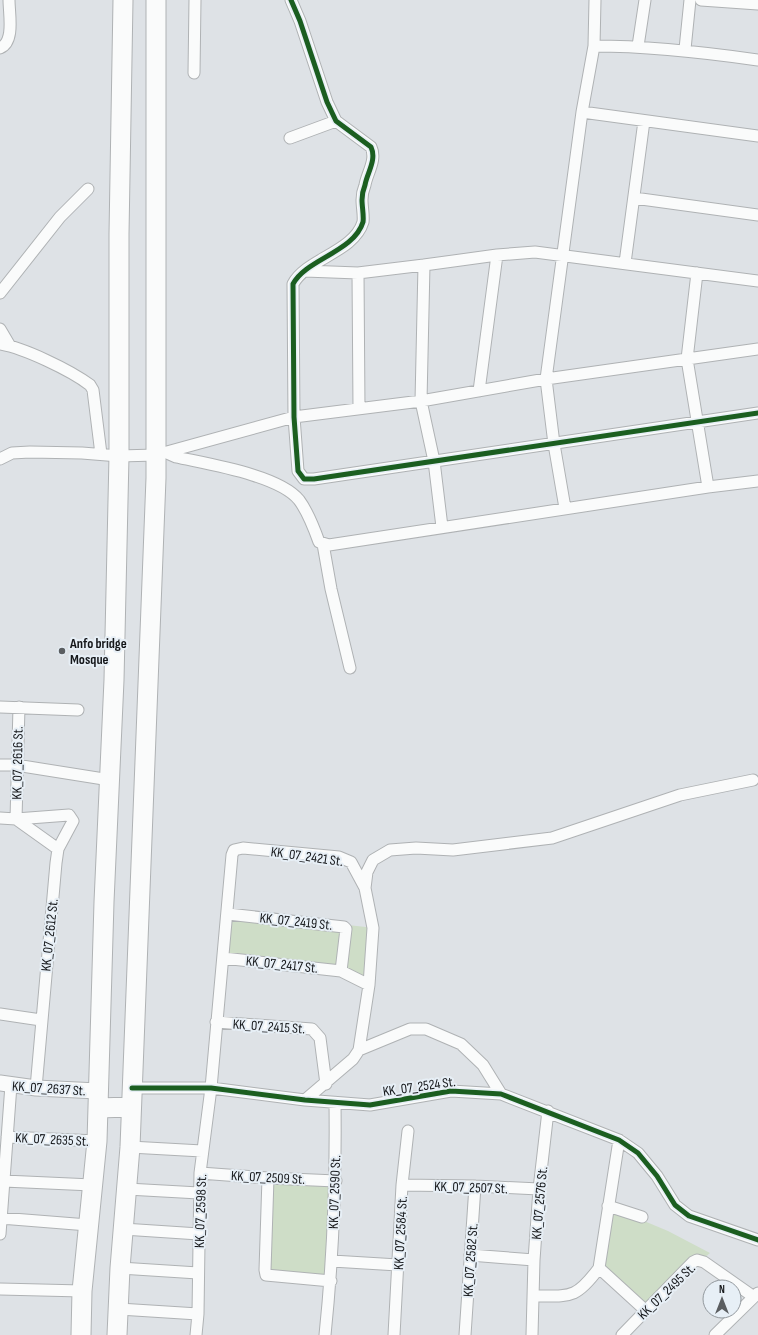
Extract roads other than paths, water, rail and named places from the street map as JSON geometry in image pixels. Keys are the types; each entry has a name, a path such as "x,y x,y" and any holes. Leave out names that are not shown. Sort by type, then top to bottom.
{"highway":[{"path":"81,1335 82,1291 97,1141 104,902 117,577 110,455 119,234 123,0"},
{"path":"117,1335 120,1268 130,1147 152,598 162,454 156,0"},
{"path":"98,1100 132,1107"}],"street":[{"path":"0,48 4,46 9,37 9,0"},
{"path":"194,73 195,0"},
{"path":"291,0 300,21 327,102 336,121 371,147 373,152 372,162 362,198 363,221 357,232 340,250 297,276 293,284 294,417 298,472 304,479 314,479 554,444 696,421 758,413"},
{"path":"638,46 645,0"},
{"path":"685,50 690,0"},
{"path":"701,0 758,4"},
{"path":"565,508 554,444 546,379 582,112 594,46 592,2"},
{"path":"594,46 638,46 685,50 758,60"},
{"path":"582,112 644,122 758,136"},
{"path":"290,138 336,121"},
{"path":"625,263 644,122"},
{"path":"0,293 60,218 88,189"},
{"path":"634,198 758,216"},
{"path":"304,271 358,273 497,255 535,252 562,254 758,281"},
{"path":"479,391 497,255"},
{"path":"424,265 421,401 434,461 442,527"},
{"path":"358,273 359,409"},
{"path":"697,273 687,359 708,487"},
{"path":"0,329 5,345 51,364 90,385 93,390 110,455"},
{"path":"162,454 294,417 421,401 546,379 758,349"},
{"path":"0,459 12,454 30,452 110,455 162,454 265,479 280,486 298,500 319,542 329,545 565,508 758,481"},
{"path":"323,544 331,589 350,668"},
{"path":"0,707 78,710"},
{"name":"KK_07_2616 St.","path":"16,820 16,766 19,707"},
{"path":"0,765 110,780"},
{"path":"305,1100 326,1084 353,1059 359,1050 369,985 373,928 365,888 367,872 373,860 390,850 416,848 453,850 552,838 680,795 753,780"},
{"name":"KK_07_2612 St.","path":"16,820 69,815 73,818 73,823 58,849 41,1020 36,1088"},
{"path":"0,818 16,820 58,849"},
{"name":"KK_07_2421 St.","path":"234,850 243,848 339,857 351,862 365,888"},
{"name":"KK_07_2598 St.","path":"196,1335 198,1314 200,1172 211,1088 216,1022 228,914 232,855 234,850"},
{"name":"KK_07_2419 St.","path":"228,914 344,927 346,930 341,971"},
{"name":"KK_07_2417 St.","path":"223,958 341,971"},
{"path":"341,971 369,985"},
{"path":"0,1014 41,1020"},
{"name":"KK_07_2415 St.","path":"216,1022 312,1030 317,1032 320,1038 326,1084"},
{"path":"359,1050 410,1028 426,1028 461,1044 482,1065 501,1094"},
{"path":"0,1234 0,1218 4,1181 3,1159 7,1137 5,1084"},
{"name":"KK_07_2637 St.","path":"5,1084 36,1088 98,1100"},
{"name":"KK_07_2524 St.","path":"132,1088 211,1088 305,1100 370,1105 450,1091 501,1094 548,1111 619,1140 638,1153 657,1176 675,1204 689,1216 758,1240"},
{"name":"KK_07_2590 St.","path":"325,1335 331,1281 336,1180 335,1103"},
{"name":"KK_07_2576 St.","path":"532,1335 534,1260 539,1190 548,1111"},
{"name":"KK_07_2584 St.","path":"394,1335 402,1185 408,1132"},
{"name":"KK_07_2635 St.","path":"7,1137 97,1141"},
{"path":"534,1296 569,1296 586,1285 599,1268 619,1140"},
{"path":"130,1147 202,1151"},
{"name":"KK_07_2509 St.","path":"200,1172 268,1178 336,1180"},
{"path":"268,1178 264,1270 266,1275 331,1281"},
{"path":"4,1181 92,1184"},
{"name":"KK_07_2507 St.","path":"402,1185 475,1186 539,1190"},
{"name":"KK_07_2582 St.","path":"465,1335 475,1186"},
{"path":"127,1189 199,1193"},
{"path":"608,1206 642,1218"},
{"path":"0,1218 88,1225"},
{"path":"123,1229 198,1234"},
{"path":"470,1255 534,1260"},
{"name":"KK_07_2495 St.","path":"622,1335 692,1262 697,1260 704,1262 756,1295"},
{"path":"332,1261 398,1265"},
{"path":"120,1268 198,1273"},
{"path":"599,1268 645,1310"},
{"path":"0,1289 82,1291"},
{"path":"715,1335 756,1295"},
{"path":"119,1309 198,1314"}],"place":[{"name":"Anfo bridge Mosque","path":"62,651"}]}
